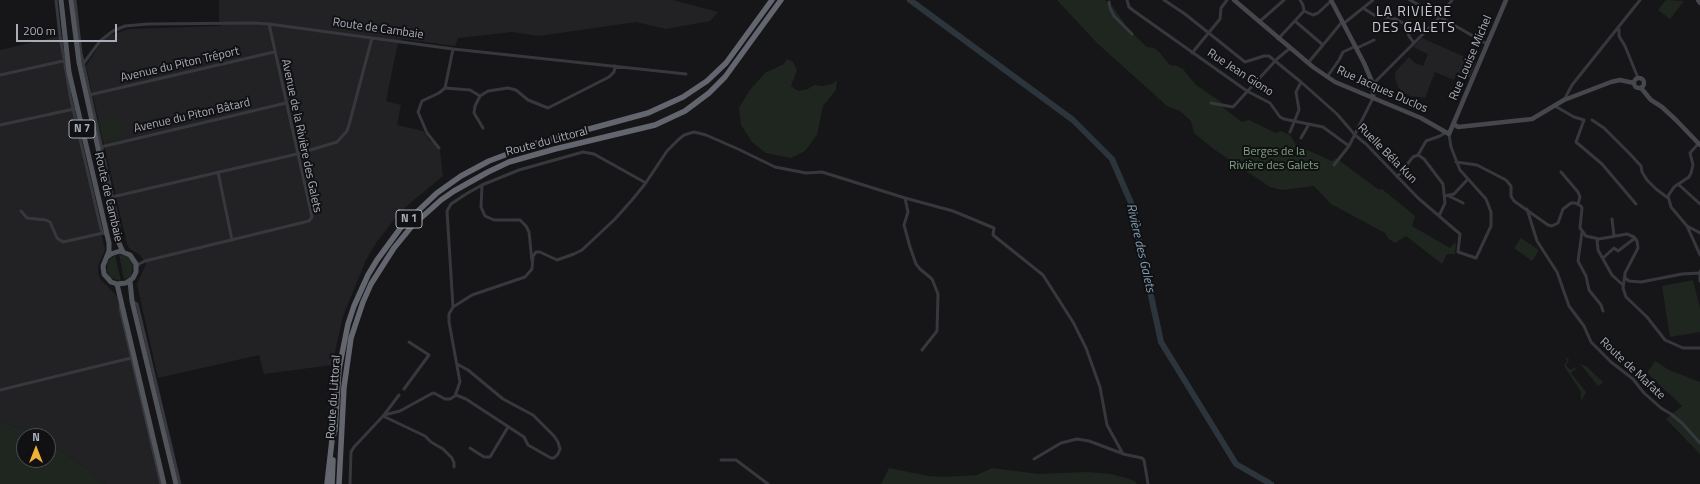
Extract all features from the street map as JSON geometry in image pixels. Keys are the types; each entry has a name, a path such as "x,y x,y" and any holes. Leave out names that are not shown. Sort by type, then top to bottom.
{"highway":[{"name":"Route du Littoral","path":"332,484 341,358 350,318 368,275 381,254 402,226 437,193 475,168 516,150 634,118 672,104 696,89 716,73 744,41 772,0"},
{"name":"Route du Littoral","path":"339,484 345,371 356,322 363,302 381,267 412,226 441,200 454,191 509,162 555,149 655,125 672,118 691,107 709,94 725,77 781,0"},
{"path":"327,484 332,440 335,430"}],"main road":[{"name":"Route de Cambaie","path":"61,0 69,72 109,249 104,263 104,274 108,280 117,284 163,484"},
{"name":"Route de Cambaie","path":"71,0 79,62 116,232 123,252"},
{"name":"Route de Cambaie","path":"107,257 116,252 123,252 130,255 134,260"},
{"path":"117,284 124,284 130,281 135,275 136,268 134,260"},
{"path":"130,281 132,301 176,484"}],"street":[{"path":"21,211 27,218 46,220 50,222 57,238 63,242 105,234 74,109 64,61 56,0"},
{"path":"75,0 81,53 89,95 119,226 116,232"},
{"name":"Rue Jean Giono","path":"1127,0 1129,7 1134,11 1247,91 1270,103 1284,119 1327,128 1349,146"},
{"path":"1164,0 1185,14 1245,62 1266,56 1275,60"},
{"path":"1192,53 1220,19 1221,8 1227,0"},
{"name":"Rue Jacques Duclos","path":"1234,0 1278,39 1327,77 1335,82 1421,118 1438,127 1447,134"},
{"path":"1259,22 1284,0"},
{"path":"1278,39 1304,11 1304,5 1300,0"},
{"path":"1308,63 1343,23 1373,0"},
{"path":"1410,0 1487,44"},
{"path":"1373,84 1440,17 1452,0"},
{"name":"Rue Louise Michel","path":"1447,134 1454,124 1506,0"},
{"path":"1564,100 1572,85 1640,0"},
{"path":"1109,1 1110,8 1114,16 1132,34"},
{"path":"1304,11 1313,15 1318,13 1331,1 1356,47 1373,84 1373,98 1349,146 1334,165"},
{"path":"1363,8 1374,15 1396,19 1406,25 1409,36 1414,43"},
{"path":"1295,21 1323,45"},
{"name":"Route de Cambaie","path":"83,64 100,41 113,31 125,26 148,24 269,24 452,49 686,74"},
{"name":"Avenue de la Rivière des Galets","path":"232,240 309,221 312,217 274,52 269,24"},
{"path":"1619,28 1619,36 1625,46 1638,78 1644,81 1641,88"},
{"path":"1613,35 1619,36"},
{"path":"112,197 297,154 337,142 347,131 372,38"},
{"path":"1327,77 1343,52 1374,40"},
{"path":"1211,103 1233,107 1275,60 1290,48"},
{"path":"439,148 427,133 418,112 422,102 440,93 445,88 452,49"},
{"name":"Avenue du Piton Tréport","path":"89,95 274,52"},
{"path":"81,53 90,53"},
{"name":"Ruelle Béla Kun","path":"1275,60 1337,114 1355,135 1366,144 1397,177 1438,216 1460,234 1458,252 1476,258 1491,226 1492,215 1486,199 1468,180"},
{"path":"0,75 64,61"},
{"path":"483,128 474,113 475,106 480,96 488,91 508,88 516,90 528,100 548,108 609,77 614,72 614,66"},
{"path":"1634,83 1638,78"},
{"path":"1454,124 1458,127 1521,121 1536,117 1564,100 1614,81 1634,83"},
{"path":"1290,132 1300,107 1296,92 1301,82"},
{"path":"1634,83 1636,88 1641,88 1651,100 1662,106 1699,145 1690,153 1693,165 1689,177 1678,184 1670,192 1668,198"},
{"path":"445,88 470,90 480,96"},
{"name":"Avenue du Piton Bâtard","path":"101,147 286,104"},
{"path":"1555,106 1574,117 1584,120 1576,142 1602,164 1636,204"},
{"path":"0,125 74,109"},
{"path":"1592,120 1604,128 1630,154 1641,166 1642,172 1647,180 1668,198 1671,206 1687,226 1700,254"},
{"path":"1301,138 1309,124"},
{"path":"384,416 400,410 431,394 450,399 456,395 460,382 448,322 449,314 453,307 472,295 525,277 532,269 533,256 536,252 540,252 557,260 582,250 615,219 646,183 667,151 684,135 694,132 732,146 776,167 806,173 822,172 905,198 953,211 994,228 993,235 1043,275 1073,322 1086,348 1100,387 1107,425 1123,454"},
{"path":"1397,177 1413,157 1418,155 1426,141 1447,134 1456,162 1468,180 1454,194 1445,196"},
{"path":"453,307 448,211 451,204 482,185 519,170 584,152 589,152 646,183"},
{"path":"1418,155 1424,159 1440,180 1445,196 1444,206 1438,216"},
{"path":"1456,162 1477,164 1506,180 1511,186 1512,199 1541,222 1552,226 1558,223 1563,209 1567,206 1572,203 1581,206 1583,211 1580,224 1582,232 1578,261 1586,276 1588,290 1601,305 1603,311"},
{"path":"134,260 145,261 232,240 218,172"},
{"path":"1561,172 1578,192 1580,197 1578,204"},
{"path":"1678,184 1700,204"},
{"path":"482,185 481,207 485,216 494,220 520,220 526,226 529,232 532,269"},
{"path":"1445,196 1453,197 1463,203"},
{"path":"905,198 908,215 904,226 910,247 916,264 932,280 937,290 939,309 937,331 922,350"},
{"name":"Route de Mafate","path":"1526,209 1537,241 1557,272 1569,306 1584,326 1591,342 1611,362 1633,379 1644,393 1661,408 1682,423 1700,443"},
{"path":"1612,218 1614,236"},
{"path":"1687,226 1700,232"},
{"path":"1582,232 1586,236 1597,240 1627,234 1635,238 1638,244 1637,252 1625,273 1623,285 1626,297 1647,317 1665,340 1683,348 1700,349"},
{"path":"1603,258 1614,248 1618,251 1635,238"},
{"path":"1597,240 1597,247 1612,275 1623,285"},
{"path":"136,268 145,261"},
{"path":"1625,273 1625,278 1632,282 1654,280 1700,272 1700,281"},
{"path":"132,301 138,304 180,484"},
{"path":"122,302 120,308 131,358 163,484"},
{"path":"404,389 429,355 409,342"},
{"path":"0,390 131,358"},
{"path":"456,395 524,437 528,445 551,458 556,457 560,447 554,436 533,415 503,399 485,383 457,364"},
{"path":"350,484 352,452 354,447 384,416 399,395"},
{"path":"384,416 425,436 431,442 443,449 452,458 454,467"},
{"path":"470,448 484,457 490,457 508,427"},
{"path":"1034,459 1061,443 1070,440 1083,439 1123,454 1142,458 1144,460 1148,484"},
{"path":"721,460 736,460 768,484"}],"shaded area":[{"path":"219,0 673,0 718,12 710,21 666,29 636,22 539,36 512,32 458,38 455,46 402,39 397,47 386,101 401,105 397,125 423,131 440,151 443,176 409,204 393,221 376,243 366,260 343,316 332,365 264,374 259,355 158,378 137,284 146,264 140,255 129,248 127,244 86,66 102,41 111,35 129,29 221,26 219,20"},
{"path":"60,36 63,61 105,250 98,266 98,273 101,280 118,297 161,484 105,484 89,470 56,447 56,428 19,428 0,422 0,50"},
{"path":"1422,38 1476,62 1470,78 1457,72 1454,80 1435,72 1425,98 1410,96 1403,92 1398,87 1395,78 1396,71 1409,57 1415,63 1423,66 1428,54 1413,47"}],"green space":[{"name":"Berges de la Rivière des Galets","path":"1057,0 1105,0 1113,7 1129,30 1147,47 1154,48 1158,51 1170,65 1183,69 1196,85 1221,102 1221,106 1242,122 1249,120 1276,133 1281,131 1290,135 1296,145 1332,161 1336,158 1379,190 1382,189 1415,216 1412,226 1450,248 1456,242 1455,254 1447,254 1442,264 1406,236 1395,243 1388,238 1385,233 1331,204 1314,186 1282,190 1270,187 1215,150 1194,133 1191,121 1180,111 1167,106 1097,43"},
{"path":"1666,0 1684,1 1670,19 1658,10"},
{"path":"787,59 793,62 797,70 791,86 798,91 808,89 814,85 823,86 832,84 837,80 836,90 823,106 817,135 805,151 791,158 766,153 752,142 741,125 739,108 749,91 765,73 784,64"},
{"path":"118,116 122,137 103,141 98,120"},
{"path":"1521,238 1539,250 1532,261 1514,248"},
{"path":"119,254 128,257 133,266 131,276 124,280"},
{"path":"115,255 121,281 111,278 107,271 108,261"},
{"path":"1693,280 1700,308 1700,332 1670,337 1662,286"},
{"path":"1566,357 1569,359 1566,366 1571,370 1575,367 1576,369 1571,373 1586,392 1581,402 1581,392 1564,366 1567,361"},
{"path":"1655,361 1669,370 1700,382 1700,454 1666,419 1682,406 1647,373"},
{"path":"1578,364 1586,366 1603,382 1598,386 1581,365"},
{"path":"0,422 19,428 16,428 16,468 56,468 56,447 89,470 105,484 0,484"},
{"path":"889,468 928,476 944,477 977,475 992,468 1039,474 1087,472 1111,474 1135,481 1137,484 881,484"}],"waterway":[{"name":"Rivière des Galets","path":"910,0 1073,120 1112,159 1131,203 1161,342 1236,464 1271,484"}],"district":[{"name":"LA RIVIÈRE DES GALETS","path":"1414,22"}]}
